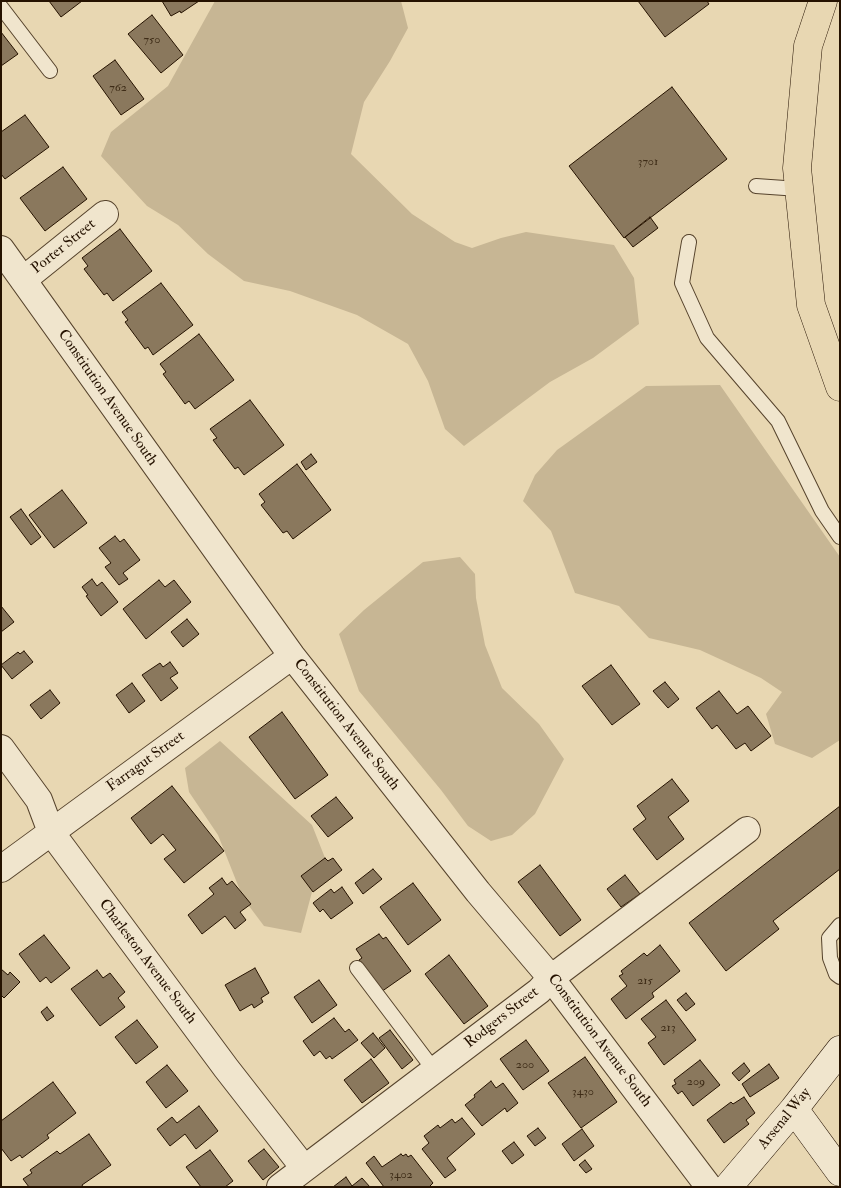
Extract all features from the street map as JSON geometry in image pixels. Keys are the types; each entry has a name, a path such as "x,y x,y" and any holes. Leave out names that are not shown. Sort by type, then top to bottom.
{"main road":[{"path":"823,1 808,46 797,168 811,305 840,387"},
{"name":"Arsenal Way","path":"728,1187 794,1109 840,1050"},
{"path":"794,1109 840,1172"}],"street":[{"name":"Porter Street","path":"23,280 105,214"},
{"name":"Constitution Avenue South","path":"1,249 292,656 478,892 551,978 709,1187"},
{"name":"Farragut Street","path":"1,869 292,656"},
{"name":"Charleston Avenue South","path":"1,748 39,800 51,832 226,1068 304,1168"},
{"name":"Rodgers Street","path":"280,1187 539,991 551,978 747,830"}],"lane":[{"path":"1,7 50,71"},
{"path":"756,186 799,189"},
{"path":"689,242 682,283 707,338 778,421 822,511 840,537"},
{"path":"840,926 829,938 830,958 836,974 840,977"},
{"path":"357,968 434,1070"}],"shaded area":[{"path":"215,1 401,1 408,28 364,102 351,154 412,214 455,242 472,248 526,232 614,245 634,278 639,324 593,358 550,382 464,446 445,429 428,381 408,344 357,315 290,291 244,281 208,254 178,225 147,206 101,156 111,132 168,86"},
{"path":"720,385 840,557 840,740 812,758 775,744 766,714 782,692 761,678 700,650 649,638 619,606 575,593 551,531 523,501 535,475 557,450 646,386"},
{"path":"460,557 475,574 476,598 485,645 502,688 539,724 564,759 535,814 512,835 491,841 468,826 441,790 359,691 339,634 364,610 423,562"},
{"path":"220,741 312,825 329,868 312,892 301,933 264,926 243,898 218,835 189,792 185,768"}],"building":[{"path":"49,1 82,1 61,17"},
{"path":"162,1 199,1 181,13 180,11 171,16"},
{"path":"638,1 707,1 709,4 665,37"},
{"path":"152,15 183,55 161,73 128,34"},
{"path":"1,32 18,54 1,66"},
{"path":"115,60 144,99 121,115 93,76"},
{"path":"672,87 727,159 624,238 569,166"},
{"path":"25,115 49,147 5,179 1,174 1,132"},
{"path":"63,167 87,199 45,231 20,198"},
{"path":"650,217 658,228 633,247 625,237"},
{"path":"120,229 152,271 113,301 107,293 104,295 84,269 88,266 82,258"},
{"path":"161,283 193,325 153,355 148,347 145,349 125,322 128,320 122,312"},
{"path":"199,334 234,380 195,409 189,401 185,404 163,374 166,372 160,364"},
{"path":"250,400 284,445 244,475 238,467 235,469 213,440 217,438 210,429"},
{"path":"311,454 317,462 306,470 301,462"},
{"path":"297,464 331,510 293,539 287,531 283,533 261,505 265,502 259,494"},
{"path":"62,490 87,523 54,548 29,515"},
{"path":"21,509 41,537 31,545 10,517"},
{"path":"115,536 120,542 124,539 140,560 123,573 128,579 119,585 105,567 111,563 99,548"},
{"path":"92,579 97,586 102,582 118,602 101,616 86,596 88,595 82,587"},
{"path":"159,580 165,587 174,580 191,602 146,639 123,609"},
{"path":"1,606 14,622 1,632"},
{"path":"187,619 199,634 183,647 171,632"},
{"path":"24,651 33,662 12,679 1,665 18,652 20,654"},
{"path":"170,662 178,673 170,678 178,688 161,701 142,675 160,663 163,667"},
{"path":"611,665 640,704 612,725 582,686"},
{"path":"665,682 679,699 668,708 653,691"},
{"path":"132,683 145,701 129,713 116,695"},
{"path":"50,690 60,703 41,719 30,705"},
{"path":"719,691 737,714 748,706 771,736 751,751 745,743 736,749 717,725 712,729 696,708"},
{"path":"282,712 328,775 295,799 249,737"},
{"path":"672,779 689,801 668,817 684,839 657,860 633,829 646,819 637,806"},
{"path":"172,786 224,851 184,883 164,859 176,850 163,834 151,844 131,818"},
{"path":"336,797 353,818 328,837 311,816"},
{"path":"840,806 840,869 773,921 779,929 726,971 689,923"},
{"path":"325,858 328,861 333,858 342,870 313,892 301,876"},
{"path":"540,865 581,920 560,936 518,882"},
{"path":"373,869 382,879 363,894 355,883"},
{"path":"625,875 640,894 621,907 607,889"},
{"path":"222,878 227,885 232,881 251,904 240,912 246,920 235,929 225,916 202,934 188,915 214,894 209,888"},
{"path":"413,883 441,920 408,945 380,907"},
{"path":"342,887 353,903 331,919 323,909 320,912 313,903 331,889 334,893"},
{"path":"379,934 383,939 386,937 411,971 381,992 359,960 362,958 356,949"},
{"path":"44,935 70,968 51,983 46,977 40,982 19,954"},
{"path":"660,945 680,971 652,993 654,997 626,1019 611,999 627,986 619,976 623,974 621,971 644,953 647,956"},
{"path":"449,955 488,1006 464,1024 425,974"},
{"path":"255,968 269,993 261,998 263,1002 254,1008 252,1004 240,1011 225,985"},
{"path":"1,969 8,975 10,972 20,982 4,998 1,995"},
{"path":"97,970 103,978 110,973 125,992 118,998 125,1007 100,1026 71,989"},
{"path":"319,980 337,1005 312,1023 294,997"},
{"path":"686,993 695,1004 686,1011 677,1000"},
{"path":"666,1000 696,1040 664,1065 648,1043 656,1037 641,1019"},
{"path":"47,1007 54,1016 47,1021 41,1012"},
{"path":"334,1018 345,1032 349,1029 358,1040 332,1059 330,1056 326,1059 320,1051 314,1056 303,1041"},
{"path":"137,1020 158,1047 136,1064 115,1037"},
{"path":"390,1030 413,1060 402,1069 379,1038"},
{"path":"373,1033 385,1048 374,1058 361,1043"},
{"path":"526,1040 549,1071 523,1090 500,1059"},
{"path":"585,1057 617,1102 581,1128 548,1083"},
{"path":"371,1059 389,1083 362,1103 344,1080"},
{"path":"700,1060 720,1085 693,1106 682,1091 678,1094 672,1086 676,1084 674,1080"},
{"path":"744,1063 750,1071 739,1081 732,1073"},
{"path":"769,1064 779,1078 750,1097 742,1084"},
{"path":"167,1065 188,1091 166,1108 146,1082"},
{"path":"491,1081 496,1088 503,1083 518,1103 507,1112 505,1108 482,1126 465,1105"},
{"path":"53,1082 76,1113 47,1135 49,1138 22,1158 20,1155 11,1161 1,1148 1,1121"},
{"path":"744,1097 755,1113 746,1120 749,1124 724,1143 707,1120 731,1102 733,1104"},
{"path":"199,1106 218,1131 196,1149 185,1134 170,1146 157,1129 172,1117 177,1123"},
{"path":"462,1118 475,1134 447,1158 456,1170 445,1178 422,1149 429,1143 424,1136 438,1125 440,1128 452,1119 455,1123"},
{"path":"538,1128 546,1138 535,1146 527,1136"},
{"path":"582,1129 594,1146 574,1161 562,1144"},
{"path":"89,1134 111,1165 82,1185 83,1187 29,1187 23,1179 32,1173 30,1170 57,1151 60,1154"},
{"path":"514,1142 524,1155 512,1164 502,1151"},
{"path":"264,1149 279,1167 263,1180 248,1161"},
{"path":"210,1150 233,1181 225,1187 201,1187 186,1167"},
{"path":"401,1154 403,1156 406,1154 408,1157 411,1155 433,1183 429,1187 384,1187 366,1163 374,1156 382,1167"},
{"path":"585,1160 592,1169 586,1173 579,1165"},
{"path":"346,1177 352,1186 362,1178 370,1187 333,1187"}]}
